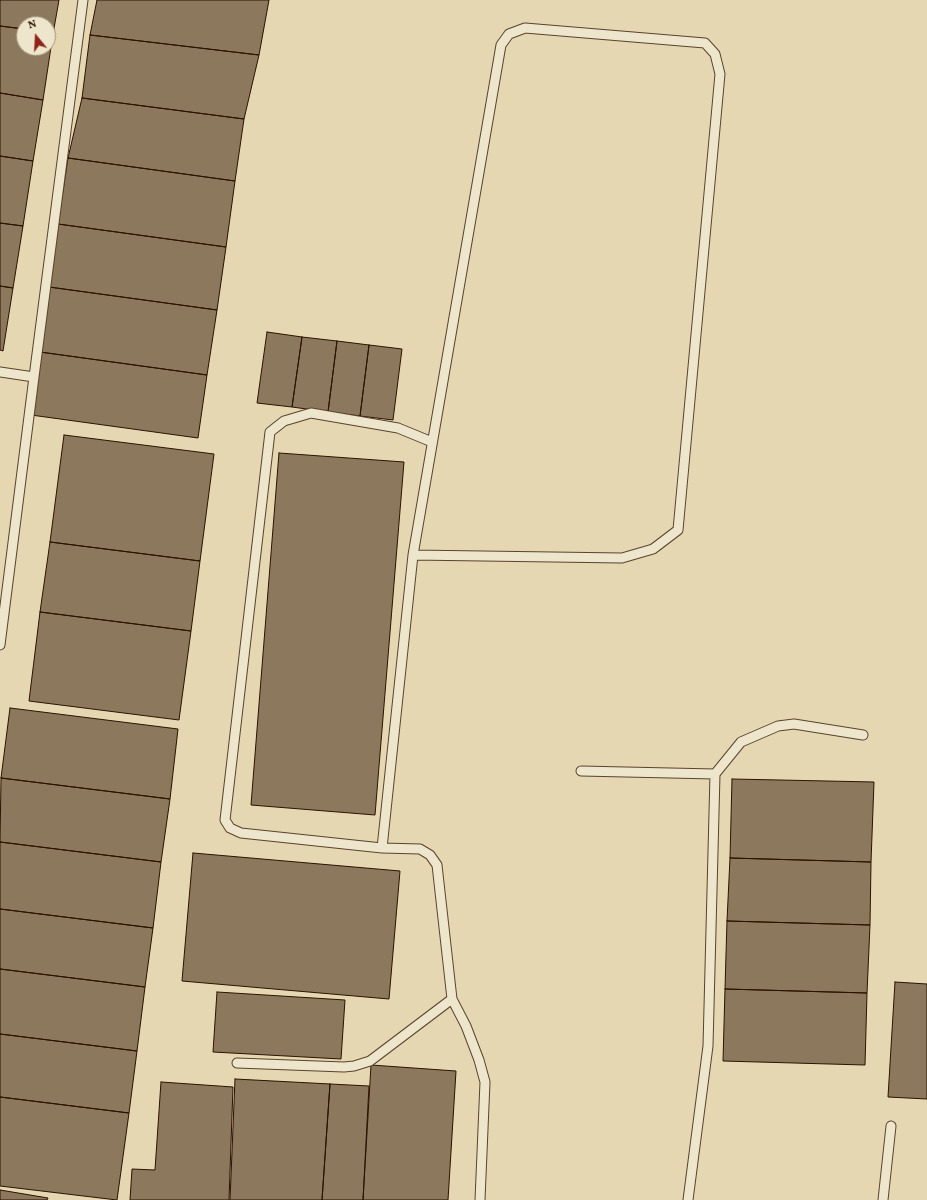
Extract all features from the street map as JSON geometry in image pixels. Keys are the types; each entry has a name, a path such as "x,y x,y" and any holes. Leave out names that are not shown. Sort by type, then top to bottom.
{"lane":[{"path":"0,645 83,0"},
{"path":"382,848 412,555 501,45 509,34 525,28 705,43 715,54 720,74 678,530 653,549 622,558 412,555"},
{"path":"0,372 34,377"},
{"path":"432,442 398,428 311,413 284,421 270,432 225,820 230,828 241,833 382,848 420,849 430,855 437,865 452,999 479,1060 485,1082 480,1200"},
{"path":"688,1200 708,1046 716,774 741,742 778,726 794,724 863,735"},
{"path":"581,771 716,774"},
{"path":"237,1063 344,1067 354,1066 370,1060 452,999"},
{"path":"883,1200 891,1126"}],"building":[{"path":"0,0 59,0 56,17 16,16 16,28 0,26"},
{"path":"97,0 269,0 259,55 90,35"},
{"path":"0,26 16,28 16,56 50,56 43,100 0,93"},
{"path":"90,35 259,55 244,119 82,98"},
{"path":"0,93 43,100 33,161 0,156"},
{"path":"82,98 244,119 235,181 68,158"},
{"path":"0,156 33,161 23,226 0,223"},
{"path":"68,158 235,181 226,247 58,224"},
{"path":"0,223 23,226 13,288 0,286"},
{"path":"58,224 226,247 217,310 49,287"},
{"path":"0,286 13,288 3,351 0,350"},
{"path":"49,287 217,310 207,375 40,352"},
{"path":"267,332 302,337 292,407 257,403"},
{"path":"302,337 337,341 328,412 292,407"},
{"path":"337,341 369,345 360,416 328,412"},
{"path":"369,345 402,349 393,420 360,416"},
{"path":"40,352 207,375 198,438 31,415"},
{"path":"64,435 214,454 200,561 50,542"},
{"path":"279,453 404,462 375,815 251,805"},
{"path":"50,542 200,561 191,631 40,612"},
{"path":"40,612 191,631 179,720 29,701"},
{"path":"10,708 178,729 170,799 1,778"},
{"path":"1,778 170,799 161,862 0,842"},
{"path":"732,779 874,782 871,862 730,858"},
{"path":"0,842 161,862 153,928 0,909"},
{"path":"193,853 400,871 389,999 182,981"},
{"path":"730,858 871,862 870,925 727,921"},
{"path":"0,909 153,928 145,987 0,969"},
{"path":"727,921 870,925 867,993 725,989"},
{"path":"0,969 145,987 137,1051 0,1034"},
{"path":"895,982 927,984 927,1099 888,1097"},
{"path":"725,989 867,993 865,1065 723,1061"},
{"path":"217,992 345,1000 341,1059 213,1052"},
{"path":"0,1034 137,1051 129,1113 0,1097"},
{"path":"371,1065 456,1071 448,1200 363,1200"},
{"path":"235,1079 330,1084 322,1200 230,1200"},
{"path":"161,1082 233,1087 229,1200 130,1200 132,1169 155,1170"},
{"path":"330,1084 369,1086 363,1200 322,1200"},
{"path":"0,1097 129,1113 117,1200 0,1186"},
{"path":"0,1190 48,1198 47,1200 0,1200"}]}
